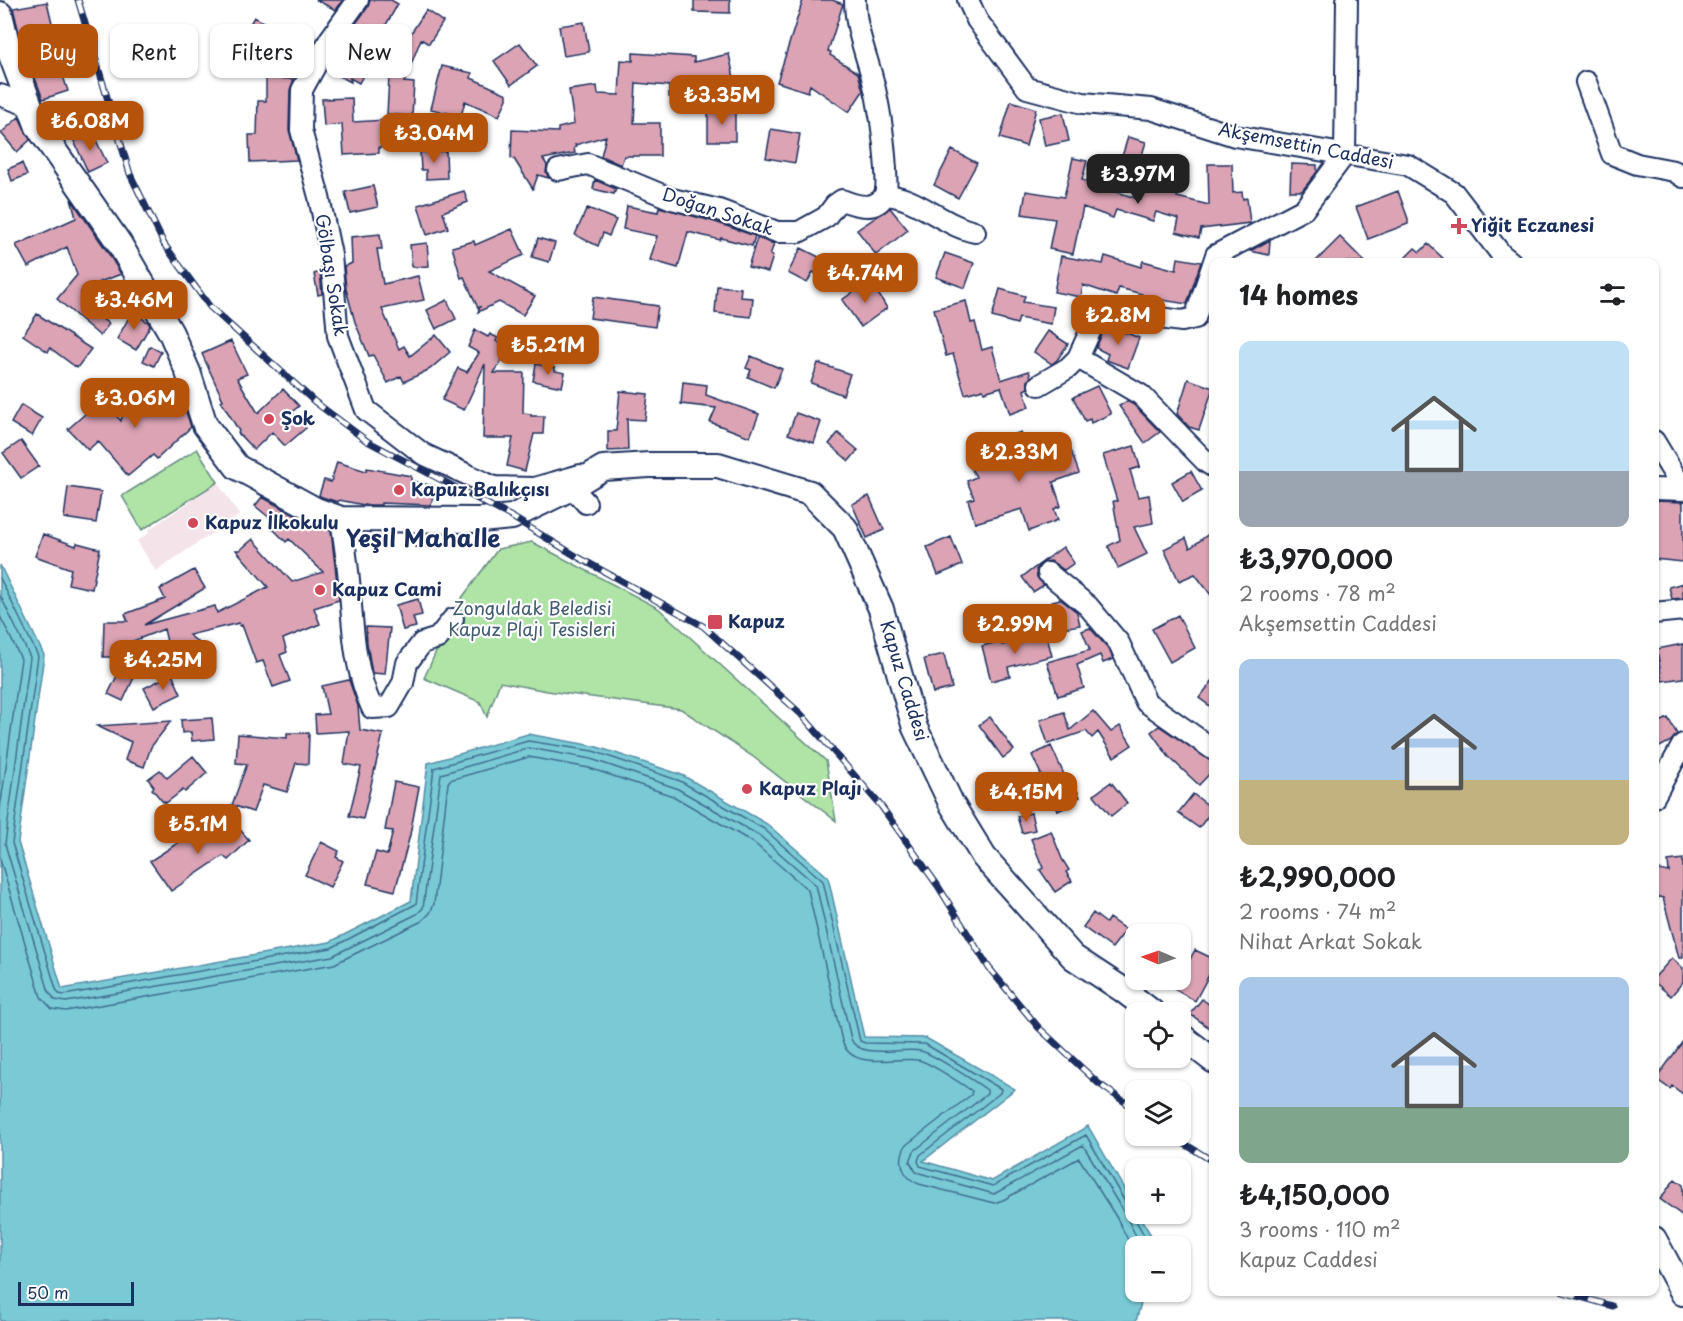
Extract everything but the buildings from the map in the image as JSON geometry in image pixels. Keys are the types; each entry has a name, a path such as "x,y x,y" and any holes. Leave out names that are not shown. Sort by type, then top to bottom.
{"main road":[{"path":"0,14 8,47 38,127 119,243 171,333 188,372 205,425 237,467 316,510 341,519 480,520 512,517 579,495 603,468"},
{"name":"Kapuz Caddesi","path":"603,468 718,465 810,493 845,528 881,609 915,728 951,803 984,857 1073,957 1139,1002"},
{"path":"1191,1043 1209,1057"},
{"path":"1659,1248 1683,1293"}],"street":[{"name":"Gölbaşı Sokak","path":"358,0 330,39 302,90 301,130 319,197 331,255 338,336 366,410 423,454 494,487 534,488 603,468"},
{"path":"855,0 855,18 873,79 884,135 885,195 905,199 949,224 975,232"},
{"name":"Akşemsettin Caddesi","path":"968,0 977,20 1027,88 1083,103 1151,109 1235,136 1408,165 1454,193 1506,258"},
{"path":"1215,258 1216,255 1304,209 1345,154 1347,0"},
{"path":"1586,82 1612,154 1638,164 1674,171 1683,177"},
{"path":"0,95 30,106"},
{"name":"Doğan Sokak","path":"558,170 588,164 672,199 719,210 777,232 789,233 799,232 826,217 842,200 856,206 870,206 879,202 885,195"},
{"path":"1039,385 1068,368 1078,358 1093,325 1107,311 1182,321 1195,318 1209,276"},
{"path":"1078,358 1141,395 1209,464"},
{"path":"1659,449 1683,489"},
{"path":"1659,489 1683,489"},
{"path":"341,519 349,578 354,646 365,692 372,708 388,707 403,683 407,663 422,643 438,638 453,619"},
{"path":"1048,573 1088,606 1119,642 1146,702 1209,746"},
{"path":"1659,612 1683,610"},
{"path":"1659,788 1683,744"}],"shaded area":[{"name":"Kapuz İlkokulu","path":"218,483 239,515 156,571 137,541 149,533 148,530"}],"green space":[{"path":"197,449 218,482 142,530 122,496"},
{"name":"Zonguldak Beledisi Kapuz Plajı Tesisleri","path":"532,542 658,608 826,761 836,821 752,756 681,709 547,691 500,682 487,717 480,702 424,678 459,602 498,549"}],"water":[{"path":"0,565 44,655 18,842 62,989 330,942 411,901 428,763 528,734 594,746 682,775 767,824 828,877 864,1037 926,1038 1015,1089 923,1161 992,1181 1088,1126 1125,1191 1125,1224 1144,1224 1152,1236 1125,1236 1125,1302 1141,1302 1136,1321 0,1321"}],"railway":[{"path":"78,0 130,174 164,244 210,307 315,402 367,441 512,517 576,556 703,626 801,714 881,806 938,886 989,968 1039,1028 1098,1083 1125,1102"},
{"path":"1188,1146 1209,1159"},
{"path":"1577,1296 1612,1306"}],"place":[{"name":"Yiğit Eczanesi","path":"1459,226"},
{"name":"Şok","path":"269,419"},
{"name":"Kapuz Balıkçısı","path":"399,490"},
{"name":"Kapuz İlkokulu","path":"193,523"},
{"name":"Kapuz Cami","path":"320,590"},
{"name":"Kapuz","path":"715,622"},
{"name":"Kapuz Plajı","path":"747,789"}],"district":[{"name":"Yeşil Mahalle","path":"423,539"}]}
